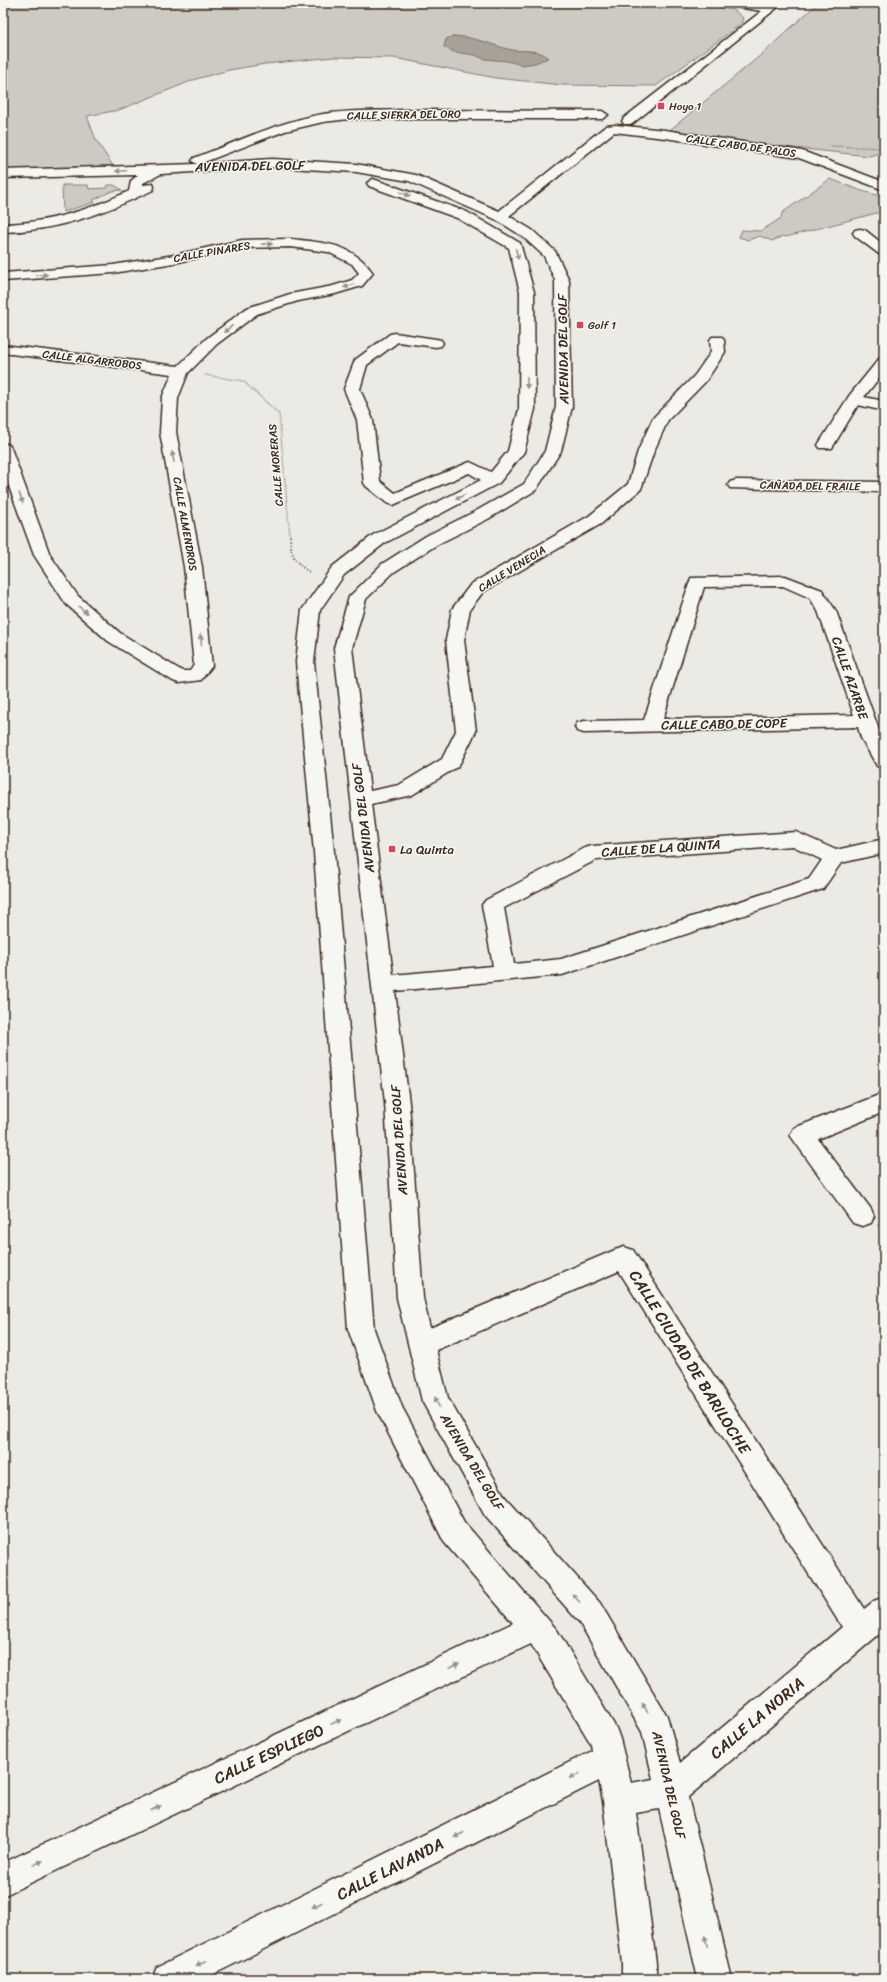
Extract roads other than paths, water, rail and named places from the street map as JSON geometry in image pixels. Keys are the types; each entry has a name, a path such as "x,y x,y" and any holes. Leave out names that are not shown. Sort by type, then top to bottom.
{"street":[{"path":"729,3 770,7"},
{"path":"729,3 748,13 755,22"},
{"path":"752,3 770,7"},
{"path":"500,216 613,129 624,127 615,118 644,107 755,22 770,7"},
{"name":"CALLE SIERRA DEL ORO","path":"235,151 249,141 300,122 348,115 563,115 615,118"},
{"name":"CALLE CABO DE PALOS","path":"665,134 615,118 599,127 665,134 802,155 884,186"},
{"path":"162,175 206,173 224,167 235,151"},
{"path":"235,151 247,160 278,168"},
{"path":"162,175 199,161 235,151"},
{"name":"AVENIDA DEL GOLF","path":"224,167 356,168 412,178 500,216 527,232 550,254 562,280 564,407 553,451 530,487 482,515 432,540 388,568 358,597 343,648 397,1103 410,1298 435,1401 495,1506 590,1613 656,1727 715,1979"},
{"name":"AVENIDA DEL GOLF","path":"3,174 162,175 278,168 338,176 378,184 462,214 515,246 527,292 527,409 516,452 493,480 379,539 338,571 311,610 305,662 324,852 361,1330 390,1411 454,1532 546,1640 606,1738 618,1801 639,1963 639,1979"},
{"name":"AVENIDA DEL GOLF","path":"3,181 136,187 162,175"},
{"path":"3,228 20,229 78,217 136,187"},
{"path":"860,233 884,251"},
{"name":"CALLE PINARES","path":"3,277 113,269 174,259 242,244 291,243 331,248 358,261 366,273 357,283 335,290 296,297 252,311 212,341 181,371"},
{"path":"436,343 395,337 360,363 352,389 364,420 372,483 393,500 470,467 493,480"},
{"name":"CALLE VENECIA","path":"361,800 405,790 450,763 466,731 455,640 461,609 477,588 595,520 636,486 646,451 661,418 701,378 718,352 717,340"},
{"name":"CALLE ALGARROBOS","path":"3,349 181,371"},
{"path":"826,445 854,399 884,362"},
{"name":"CALLE ALMENDROS","path":"3,448 42,555 72,600 114,637 158,665 179,677 195,676 203,666 200,629 193,567 168,432 170,398 181,371"},
{"path":"854,399 884,406"},
{"name":"CAÑADA DEL FRAILE","path":"736,485 884,487"},
{"name":"CALLE AZARBE","path":"651,726 697,582 785,581 816,594 827,611 871,738 884,762"},
{"name":"CALLE CABO DE COPE","path":"584,727 865,721"},
{"name":"CALLE DE LA QUINTA","path":"505,973 493,905 592,853 796,839 834,857"},
{"path":"383,984 562,967 816,884 834,857 884,846"},
{"path":"862,1216 802,1135 884,1102"},
{"name":"CALLE CIUDAD DE BARILOCHE","path":"421,1344 624,1258 861,1631"},
{"name":"CALLE LA NORIA","path":"618,1801 671,1791 884,1612"},
{"name":"CALLE ESPLIEGO","path":"3,1880 536,1627"},
{"name":"CALLE LAVANDA","path":"169,1979 610,1759"}],"place":[{"name":"Hoyo 1","path":"661,106"},
{"name":"Golf 1","path":"580,325"},
{"name":"La Quinta","path":"392,849"}]}
